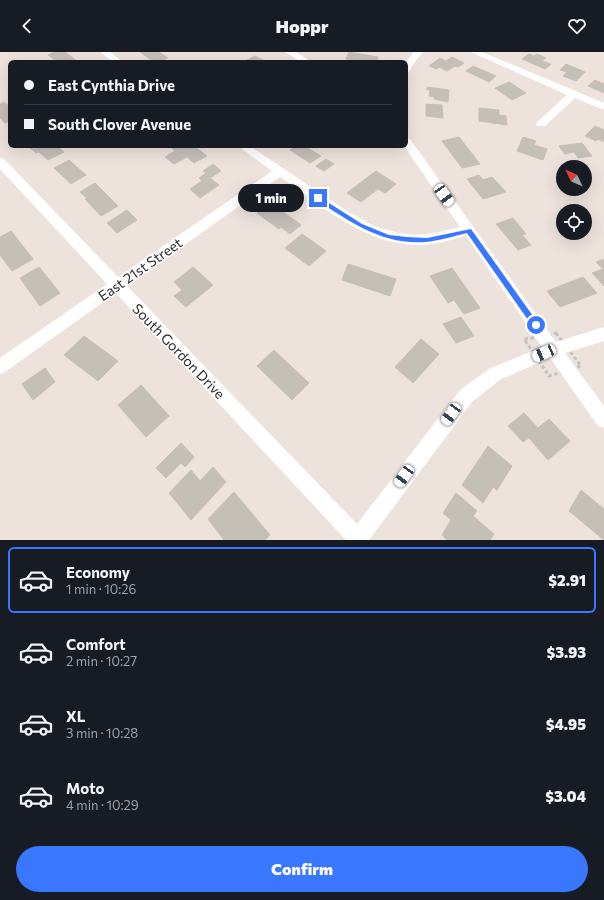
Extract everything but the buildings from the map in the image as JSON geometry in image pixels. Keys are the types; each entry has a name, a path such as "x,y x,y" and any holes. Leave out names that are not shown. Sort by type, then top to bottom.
{"street":[{"path":"104,52 116,60"},
{"path":"289,52 304,60"},
{"path":"408,66 412,59 419,52"},
{"path":"474,52 604,106"},
{"path":"542,124 574,94"},
{"path":"408,144 604,420"},
{"path":"246,148 360,225 388,237 407,240 427,240 469,230"},
{"name":"South Gordon Drive","path":"0,162 358,540"},
{"name":"East 21st Street","path":"0,368 280,171"},
{"path":"358,540 451,414 466,396 495,374 553,350 604,334"}],"route":[{"path":"318,198 360,225 388,237 407,240 427,240 469,230 536,325"}]}
